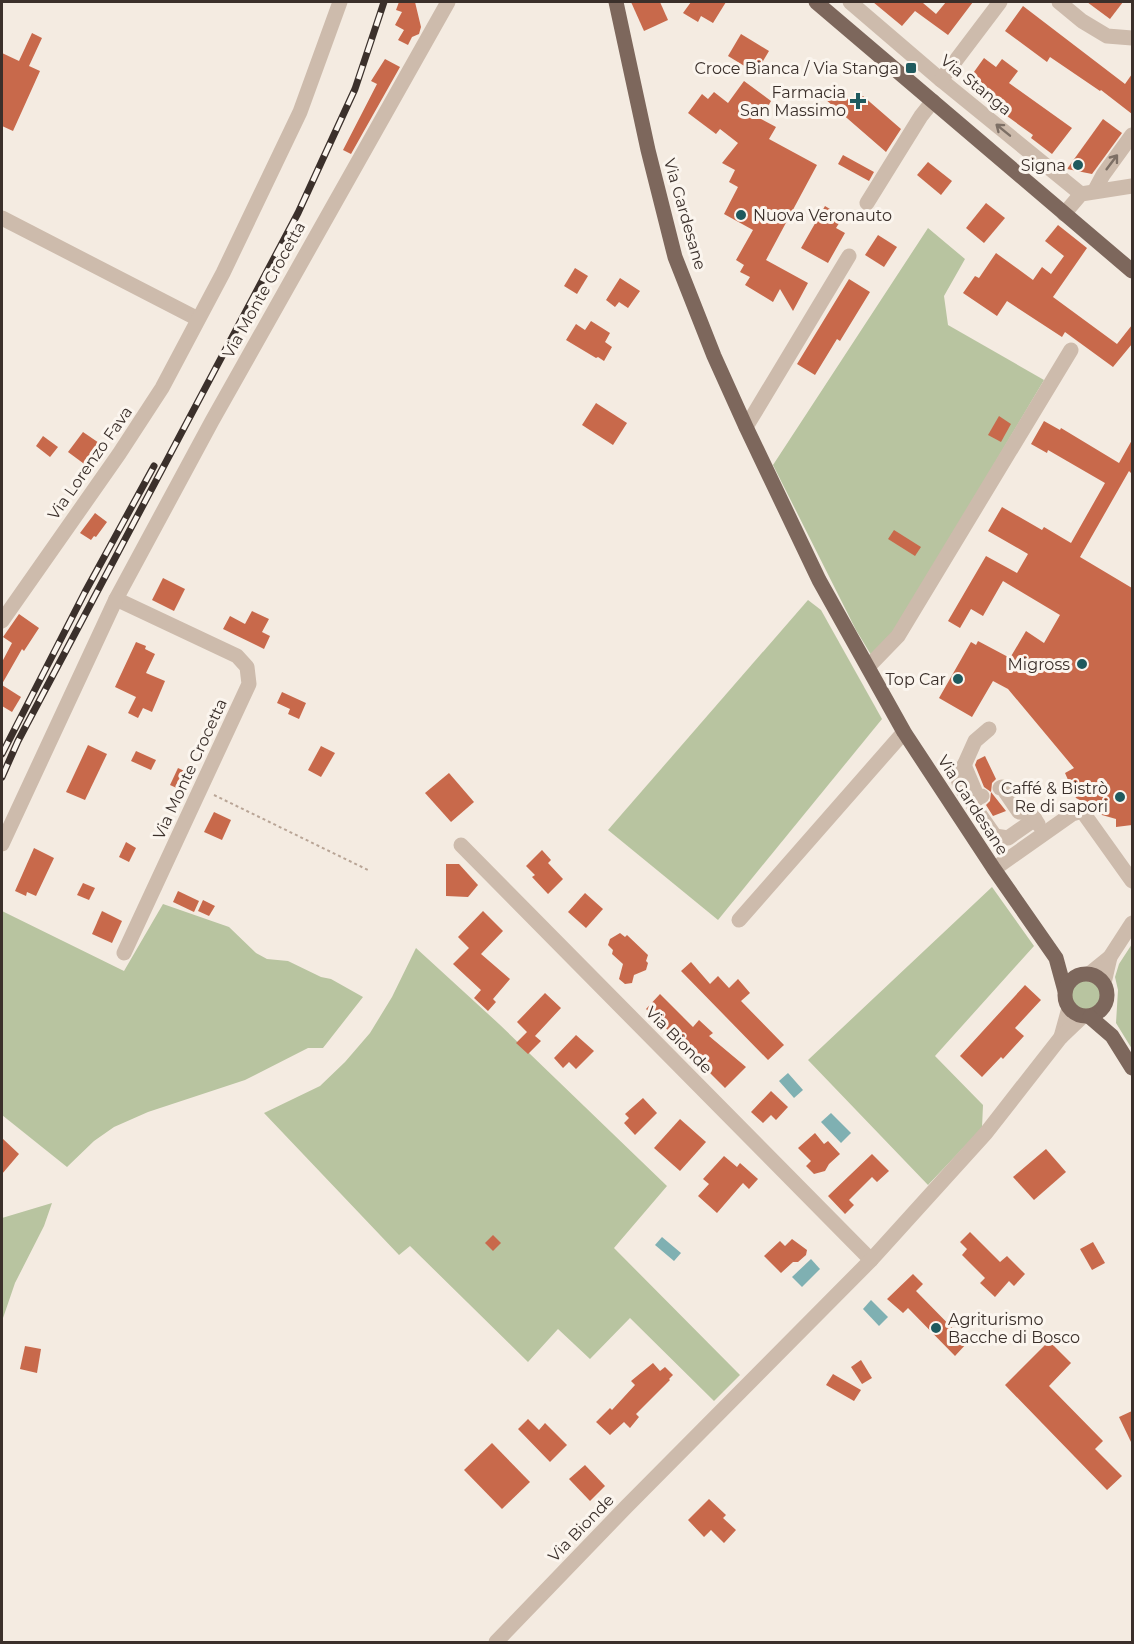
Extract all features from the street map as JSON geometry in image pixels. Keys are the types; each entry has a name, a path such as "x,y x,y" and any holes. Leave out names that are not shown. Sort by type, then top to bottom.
{"main road":[{"name":"Via Gardesane","path":"616,2 648,150 675,257 714,356 746,427 819,580 904,732 1056,958 1065,991"},
{"path":"816,2 1132,271"},
{"name":"Via Gardesane","path":"1056,958 1085,974"},
{"path":"1112,1036 1065,1001 1065,991 1072,979 1085,974 1097,977 1104,983 1108,992 1103,1009 1112,1036 1132,1068"},
{"path":"1080,1014 1103,1009"}],"street":[{"name":"Via Lorenzo Fava","path":"2,621 120,454 162,388 222,273 300,112 340,2"},
{"name":"Via Monte Crocetta","path":"2,844 116,599 212,421 448,2"},
{"name":"Via Stanga","path":"850,2 941,80 1088,192"},
{"path":"941,80 1000,2"},
{"path":"1059,2 1082,21 1107,36 1132,38"},
{"path":"867,203 921,116 933,101"},
{"path":"1064,214 1103,175 1132,135"},
{"path":"1088,192 1132,186"},
{"path":"2,218 198,319"},
{"path":"746,427 849,256"},
{"path":"868,667 898,636 1071,350"},
{"name":"Via Monte Crocetta","path":"116,599 237,656 247,667 249,684 124,954"},
{"path":"989,729 975,741 959,775 960,786 995,836 1008,838 1035,819"},
{"path":"739,920 904,732"},
{"path":"964,765 978,798 982,796"},
{"path":"1000,788 1019,812 1030,813 1045,833"},
{"path":"994,869 1072,814 1082,811 1132,881"},
{"name":"Via Bionde","path":"461,845 871,1260"},
{"path":"1114,857 1132,856"},
{"path":"1104,983 1110,957 1132,923"},
{"path":"1085,974 1110,957"},
{"name":"Via Bionde","path":"496,1642 626,1507 871,1260 986,1133 1080,1014"}],"path":[{"path":"201,789 368,870"}],"green space":[{"path":"928,228 965,259 944,296 948,325 1044,380 876,663 856,630 773,465"},
{"path":"808,600 821,610 882,719 718,920 608,830"},
{"path":"992,887 1034,946 935,1056 983,1105 982,1128 928,1185 808,1060"},
{"path":"163,904 229,927 256,953 267,959 288,961 321,977 331,979 363,997 323,1048 308,1048 245,1080 148,1112 114,1127 94,1141 67,1167 2,1115 2,911 124,971"},
{"path":"1132,944 1132,1049 1116,1023 1118,990 1115,977 1119,964"},
{"path":"416,948 499,1024 667,1186 614,1248 740,1375 714,1401 630,1318 590,1359 558,1329 528,1362 410,1246 399,1255 264,1113 320,1086 345,1062 370,1033 392,997"},
{"path":"1087,980 1099,984 1103,996 1099,1008 1087,1012 1075,1008 1071,996 1075,984"},
{"path":"52,1203 44,1226 15,1283 2,1321 2,1218"}],"water":[{"path":"788,1073 803,1090 794,1098 779,1081"},
{"path":"831,1113 851,1133 841,1143 821,1122"},
{"path":"662,1237 681,1253 674,1261 655,1245"},
{"path":"811,1259 820,1269 802,1287 792,1277"},
{"path":"871,1300 888,1317 879,1326 863,1309"}],"building":[{"path":"399,2 415,2 421,27 419,34 412,37 408,45 398,40 404,30 395,25 402,12 396,10"},
{"path":"631,2 660,2 668,20 644,31"},
{"path":"691,2 726,2 713,23 701,16 698,22 683,13"},
{"path":"873,2 924,2 936,14 946,2 973,2 948,35 915,11 902,26"},
{"path":"1087,2 1123,2 1110,19"},
{"path":"1023,6 1125,84 1132,74 1132,114 1101,90 1050,57 1047,62 1005,31"},
{"path":"32,33 42,38 29,66 40,71 13,131 2,126 2,53 19,61"},
{"path":"741,34 769,51 756,73 728,56"},
{"path":"984,58 996,67 1002,59 1018,71 1009,83 1072,128 1052,154 1031,138 1033,135 966,83"},
{"path":"385,59 400,67 351,154 343,150 377,84 371,81"},
{"path":"744,81 771,101 761,119 776,127 769,139 817,165 766,260 808,283 793,311 780,289 773,302 745,285 750,277 740,272 744,265 736,260 753,230 724,214 738,187 729,182 735,170 722,163 738,143 720,129 716,134 688,113 702,94 708,99 714,92 728,103"},
{"path":"835,87 854,105 863,96 901,129 886,152 825,99"},
{"path":"1103,119 1122,133 1092,174 1067,169"},
{"path":"843,155 874,172 869,181 838,164"},
{"path":"928,162 952,181 941,195 917,175"},
{"path":"986,203 1005,218 984,243 966,228"},
{"path":"825,206 843,217 836,228 845,233 828,263 801,248"},
{"path":"1058,225 1087,248 1053,297 1117,344 1132,325 1132,344 1113,367 1065,332 1062,337 1007,301 997,316 963,293 975,276 979,278 996,253 1033,280 1042,267 1051,274 1064,256 1045,241"},
{"path":"878,235 897,247 884,267 865,255"},
{"path":"575,268 588,276 577,294 564,286"},
{"path":"620,278 640,291 628,308 619,302 615,307 606,300"},
{"path":"849,279 870,292 840,341 837,339 815,375 797,364"},
{"path":"591,321 610,333 605,342 612,347 604,361 566,340 576,324 585,330"},
{"path":"596,403 627,423 613,445 582,425"},
{"path":"999,416 1011,424 1001,442 988,435"},
{"path":"1044,421 1060,430 1061,428 1119,463 1132,440 1132,474 1129,471 1080,557 1132,588 1132,825 1116,827 1116,819 1095,813 1089,805 1076,798 1065,773 1074,768 1008,689 993,681 972,717 939,698 971,642 976,645 978,641 1010,658 1026,631 1044,643 1060,615 1003,581 983,616 971,609 960,628 948,621 986,556 1017,573 1028,554 988,531 1002,507 1042,530 1044,527 1071,543 1105,483 1048,450 1047,453 1031,444"},
{"path":"83,432 102,445 87,466 68,452"},
{"path":"43,436 58,447 50,457 36,446"},
{"path":"95,513 107,522 91,540 80,533"},
{"path":"894,530 921,547 915,556 888,539"},
{"path":"163,578 185,589 174,611 152,600"},
{"path":"252,611 269,619 262,632 270,636 264,649 223,629 230,616 245,624"},
{"path":"19,614 39,628 24,651 22,649 2,684 2,662 12,643 3,637"},
{"path":"136,642 146,646 145,649 155,654 146,673 165,681 152,712 143,708 138,718 128,713 136,697 115,687"},
{"path":"2,685 21,697 12,712 2,706"},
{"path":"282,692 306,703 299,719 288,714 290,709 277,703"},
{"path":"88,745 107,754 85,800 66,792"},
{"path":"321,746 335,753 321,777 308,770"},
{"path":"136,751 156,760 151,770 131,761"},
{"path":"985,756 996,779 992,783 991,792 984,787 975,765 977,760"},
{"path":"178,768 189,773 181,790 170,785"},
{"path":"449,773 474,802 451,822 425,793"},
{"path":"991,792 1006,811 993,816 986,805 990,801"},
{"path":"214,812 231,820 222,840 204,832"},
{"path":"126,842 136,848 129,862 119,857"},
{"path":"34,848 54,858 36,896 27,892 26,896 15,891"},
{"path":"542,850 551,860 548,863 563,879 548,894 532,877 535,875 526,866"},
{"path":"446,864 459,864 478,885 468,897 446,896"},
{"path":"83,883 95,888 89,900 77,895"},
{"path":"178,891 199,901 194,912 173,902"},
{"path":"585,893 603,909 586,928 568,912"},
{"path":"203,900 215,906 209,916 198,911"},
{"path":"102,911 122,921 112,943 92,934"},
{"path":"483,911 503,931 481,954 510,979 493,999 496,1002 488,1011 474,998 481,990 453,964 469,948 458,937"},
{"path":"620,933 625,937 627,935 648,955 646,970 634,975 632,983 625,984 619,979 623,964 612,954 613,950 608,945 610,939"},
{"path":"691,962 710,984 718,976 729,988 738,979 750,993 741,1001 784,1045 768,1060 681,971"},
{"path":"1025,985 1041,1000 1015,1028 1024,1036 982,1077 960,1056"},
{"path":"545,993 561,1008 535,1036 541,1041 528,1054 516,1043 527,1032 517,1022"},
{"path":"660,994 693,1027 699,1020 713,1033 709,1036 746,1067 725,1088 694,1057 692,1059 677,1043 679,1041 646,1009"},
{"path":"576,1035 594,1051 576,1069 569,1062 563,1068 554,1058"},
{"path":"771,1091 788,1107 776,1120 771,1115 763,1123 751,1112"},
{"path":"643,1098 657,1113 635,1135 624,1123 629,1118 625,1114"},
{"path":"680,1119 706,1142 680,1171 654,1148"},
{"path":"815,1133 824,1144 828,1141 840,1154 825,1171 814,1174 806,1166 811,1161 798,1148"},
{"path":"2,1138 19,1154 2,1174"},
{"path":"1046,1149 1066,1172 1034,1200 1013,1177"},
{"path":"872,1154 889,1171 877,1182 872,1177 849,1200 854,1205 845,1214 828,1196"},
{"path":"724,1156 737,1167 740,1163 758,1179 749,1189 743,1183 717,1213 698,1196 709,1184 703,1179"},
{"path":"970,1232 1000,1262 1007,1256 1025,1274 1014,1286 1009,1281 995,1297 980,1283 985,1278 962,1255 967,1249 960,1242"},
{"path":"493,1235 501,1243 493,1251 485,1243"},
{"path":"792,1239 807,1250 806,1255 798,1262 793,1262 781,1273 764,1256 780,1241 785,1246"},
{"path":"1093,1242 1105,1263 1092,1270 1080,1249"},
{"path":"913,1274 923,1284 916,1291 967,1343 955,1356 908,1308 903,1313 887,1299"},
{"path":"1049,1341 1071,1363 1049,1386 1103,1441 1095,1449 1122,1476 1107,1490 1005,1385"},
{"path":"25,1346 41,1349 37,1373 20,1369"},
{"path":"861,1360 872,1378 862,1384 851,1367"},
{"path":"653,1363 660,1371 665,1367 673,1375 636,1414 639,1417 630,1428 624,1422 610,1435 596,1422 610,1408 612,1410 635,1385 631,1381"},
{"path":"833,1374 861,1390 854,1401 826,1385"},
{"path":"1132,1411 1132,1444 1119,1417"},
{"path":"528,1419 539,1430 545,1423 567,1445 550,1462 518,1429"},
{"path":"492,1443 530,1482 502,1509 464,1470"},
{"path":"585,1465 605,1486 590,1501 569,1479"},
{"path":"709,1499 726,1515 723,1518 736,1530 724,1543 711,1530 704,1537 688,1520"}],"railway":[{"path":"2,777 18,741 298,213 355,89 384,2"},
{"path":"2,754 85,592 154,466"}],"place":[{"name":"Croce Bianca / Via Stanga","path":"911,68"},
{"name":"Farmacia San Massimo","path":"858,101"},
{"name":"Signa","path":"1078,165"},
{"name":"Nuova Veronauto","path":"741,215"},
{"name":"Migross","path":"1082,664"},
{"name":"Top Car","path":"958,679"},
{"name":"Caffé & Bistrò Re di sapori","path":"1120,797"},
{"name":"Agriturismo Bacche di Bosco","path":"936,1328"}]}
